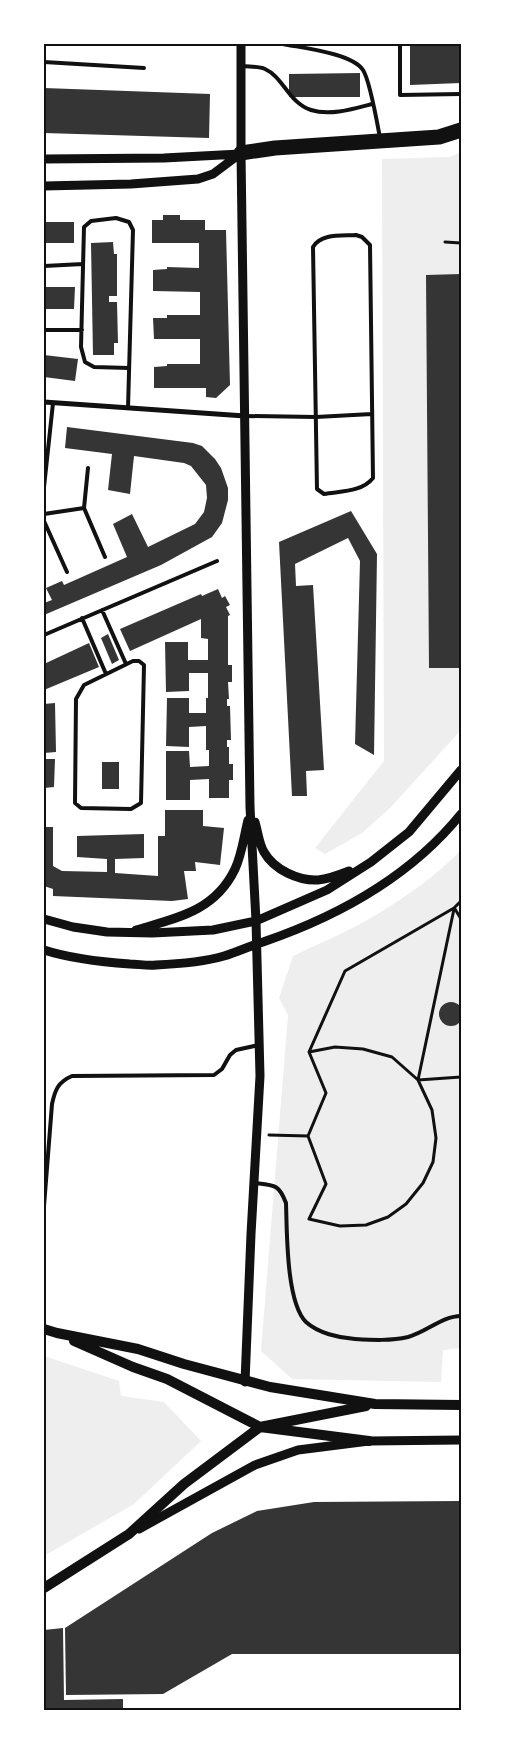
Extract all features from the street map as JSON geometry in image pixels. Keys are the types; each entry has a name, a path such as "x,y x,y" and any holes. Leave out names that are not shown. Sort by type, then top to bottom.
{"highway":[{"path":"240,154 275,148 439,137 461,130"}],"main road":[{"path":"44,1329 138,1349 245,1382 300,1393 375,1404 461,1404"},
{"path":"57,1333 132,1367 167,1379 260,1427 368,1441"},
{"path":"44,1588 129,1534 184,1484 260,1427 375,1404"}],"street":[{"path":"241,44 240,154 246,416 250,808 256,921 260,1076 245,1382"},
{"path":"44,159 173,158 240,154"},
{"path":"44,186 131,184 198,179 213,174 240,154"},
{"path":"44,402 246,416"},
{"path":"44,919 73,927 107,932 152,933 213,930 256,921 327,890 371,862 409,832 461,770"},
{"path":"250,808 264,852 273,864 286,872 316,880 333,878 371,862"},
{"path":"126,932 180,918 208,903 223,889 235,868 250,808"},
{"path":"44,950 100,962 154,965 189,962 223,956 295,931 344,908 376,890 428,850 461,814"},
{"path":"129,1534 246,1470 267,1460 298,1450 368,1441 461,1440"}],"lane":[{"path":"283,44 341,56 359,66 365,75 381,140"},
{"path":"400,44 400,95 461,94"},
{"path":"44,62 144,68"},
{"path":"241,66 262,68 268,71 297,102 310,110 340,111 372,104"},
{"path":"128,408 133,230 129,222 116,218 91,221 84,227 82,347 85,362 94,367 129,368"},
{"path":"356,234 370,245 373,478 367,485 357,489 324,494 317,489 316,417 313,247 317,241 324,238 356,234"},
{"path":"44,266 83,264"},
{"path":"44,330 82,330"},
{"path":"44,488 53,403"},
{"path":"246,416 316,417 372,414"},
{"path":"88,468 84,508 105,558"},
{"path":"44,514 84,508"},
{"path":"44,521 67,572"},
{"path":"44,634 217,561"},
{"path":"102,610 126,664"},
{"path":"82,618 106,674"},
{"path":"133,661 144,665 141,803 131,809 80,808 75,803 76,699 84,685 126,664 133,661"},
{"path":"44,1206 52,1104 56,1089 63,1080 72,1076 214,1075 222,1069 230,1055 236,1050 259,1045"},
{"path":"254,1183 277,1187 282,1192 286,1203 290,1276 297,1308 306,1321 320,1331 347,1338 383,1340 410,1336 450,1318 461,1316"}],"path":[{"path":"445,242 461,243"},
{"path":"309,1052 335,1047 363,1049 392,1058 418,1080 432,1110 436,1138 433,1162 423,1183 406,1204 388,1218 366,1225 340,1226 309,1219 326,1184 308,1136 326,1092 309,1052 345,971 454,908 461,901"},
{"path":"454,908 461,919"},
{"path":"418,1080 454,908"},
{"path":"418,1080 461,1077"},
{"path":"269,1135 308,1136"}],"shaded area":[{"path":"461,152 461,730 390,808 362,833 325,854 315,848 384,761 382,159 450,157"},
{"path":"461,850 461,1348 443,1350 441,1382 292,1379 261,1351 288,1015 279,998 293,956 356,926 387,908 431,877"},
{"path":"44,1356 119,1381 121,1396 164,1402 201,1441 134,1504 44,1556"}],"building":[{"path":"410,44 461,44 461,83 410,85"},
{"path":"360,73 360,97 289,97 289,74"},
{"path":"44,88 210,94 209,138 44,133"},
{"path":"163,215 180,215 180,220 205,220 205,230 226,230 230,385 216,398 206,397 206,388 154,388 154,367 167,366 167,364 200,364 200,339 154,339 153,318 167,318 167,315 200,315 200,292 153,291 153,270 167,269 167,267 199,268 199,243 152,243 152,220 163,220"},
{"path":"44,222 74,222 74,243 44,243"},
{"path":"113,242 114,254 117,254 117,296 109,296 109,302 117,302 118,343 114,343 114,355 93,355 91,243"},
{"path":"461,274 461,668 429,668 426,275"},
{"path":"44,287 75,287 74,309 44,309"},
{"path":"44,355 78,359 75,381 44,377"},
{"path":"67,427 193,443 202,446 221,468 228,488 228,500 222,523 212,537 161,565 44,615 44,603 52,600 46,588 62,581 64,585 127,557 113,524 132,514 148,547 195,524 204,512 207,498 206,485 191,466 184,463 134,456 130,494 108,490 112,454 65,448"},
{"path":"351,511 377,554 374,755 355,744 360,561 348,538 295,564 296,586 313,585 324,770 306,771 307,796 292,796 279,542"},
{"path":"218,589 222,598 225,596 230,605 226,607 230,615 228,616 228,665 232,665 232,682 228,682 229,699 227,699 227,706 230,706 231,740 227,740 227,747 229,747 229,764 233,764 233,780 229,780 229,798 209,798 209,779 190,780 190,800 166,800 166,751 189,751 190,767 209,766 209,750 206,750 206,726 189,727 189,747 166,746 167,698 189,698 189,713 206,713 208,673 189,673 189,691 166,692 165,642 188,642 188,660 208,660 208,639 201,638 201,619 130,651 120,629 201,594 202,596"},
{"path":"108,634 119,660 112,664 101,638"},
{"path":"89,643 99,667 44,690 44,664"},
{"path":"55,703 56,752 44,753 44,704"},
{"path":"44,759 55,759 54,787 44,788"},
{"path":"102,762 119,762 119,789 102,789"},
{"path":"165,810 203,810 203,826 224,828 220,865 195,862 196,871 184,871 188,899 172,901 53,896 53,889 44,886 44,827 53,827 53,866 62,871 107,872 107,859 77,857 77,836 144,834 144,858 115,859 115,873 158,876 158,836 165,836"},
{"path":"451,1002 456,1003 462,1009 462,1019 456,1025 451,1026 446,1025 440,1019 439,1014 440,1009 446,1003"},
{"path":"461,1501 461,1654 232,1654 163,1694 66,1695 65,1628 212,1533 257,1511 314,1502"},
{"path":"63,1628 64,1700 123,1699 123,1710 44,1710 44,1630"}]}
